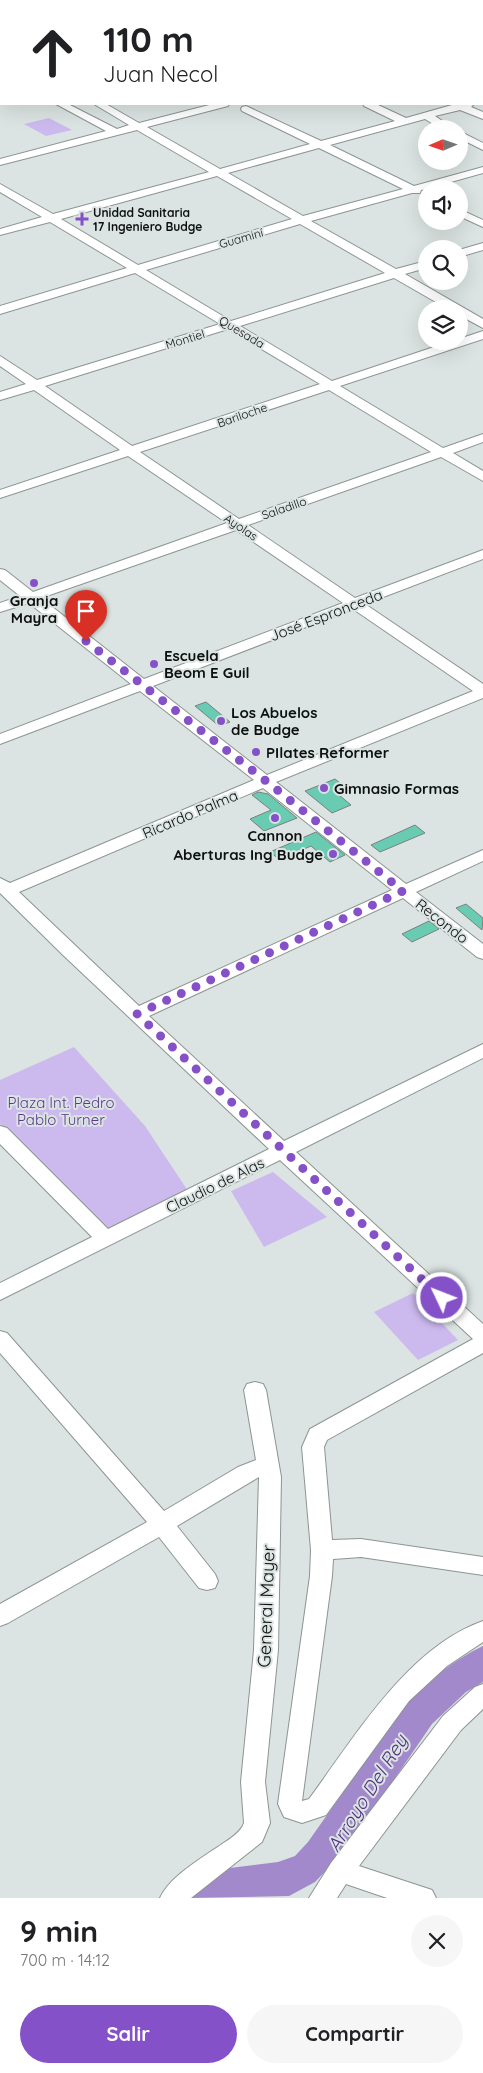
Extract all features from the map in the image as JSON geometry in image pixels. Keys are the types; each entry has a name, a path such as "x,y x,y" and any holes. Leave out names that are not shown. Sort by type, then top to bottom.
{"street":[{"path":"63,105 115,132"},
{"path":"101,105 442,300"},
{"path":"0,162 220,105"},
{"path":"370,105 404,121"},
{"path":"0,232 462,105 483,116"},
{"path":"246,109 418,193"},
{"path":"78,114 100,136"},
{"path":"424,115 433,120"},
{"path":"468,139 483,147"},
{"name":"Guaminí","path":"0,310 301,220 483,170"},
{"name":"Quesada","path":"0,187 483,477"},
{"path":"468,216 483,224"},
{"path":"468,251 483,246"},
{"name":"Montiel","path":"0,396 418,266"},
{"path":"468,315 483,324"},
{"name":"Bariloche","path":"0,494 483,335"},
{"name":"Ayolas","path":"0,360 131,452 483,692"},
{"name":"Saladillo","path":"0,608 483,438"},
{"name":"José Espronceda","path":"0,739 483,554"},
{"name":"Recondo","path":"0,573 483,953"},
{"name":"Ricardo Palma","path":"4,887 483,692"},
{"path":"137,1014 483,855"},
{"path":"4,887 283,1151 483,1336"},
{"name":"Claudio de Alas","path":"0,1292 483,1050"},
{"path":"0,1133 106,1239"},
{"path":"0,1339 162,1524 207,1581"},
{"path":"483,1343 318,1435 313,1447 322,1550 321,1576 290,1804 295,1811 302,1812 317,1807 415,1678 444,1654 483,1631"},
{"name":"General Mayer","path":"173,1898 200,1874 253,1834 257,1823 253,1782 266,1650 270,1477 255,1390"},
{"path":"0,1616 162,1524 246,1473 269,1464"},
{"path":"322,1550 361,1548 483,1566"},
{"path":"322,1898 340,1871 452,1723 483,1694"},
{"path":"340,1871 423,1898"}],"green space":[{"path":"49,118 72,130 46,136 24,124"},
{"name":"Plaza Int. Pedro Pablo Turner","path":"74,1047 145,1126 188,1191 108,1232 0,1124 0,1080"},
{"path":"273,1172 327,1217 264,1247 231,1191"},
{"path":"413,1293 458,1340 418,1360 374,1312"}],"water":[{"name":"Arroyo Del Rey","path":"483,1646 483,1682 466,1692 432,1724 345,1851 315,1882 289,1896 190,1898 217,1874 230,1868 278,1862 295,1856 308,1842 403,1707 440,1672"}],"building":[{"path":"206,702 230,722 219,726 195,706"},
{"path":"335,779 344,786 333,790 351,805 332,813 305,791"},
{"name":"Cannon","path":"258,792 268,794 297,818 264,831 250,819 271,810 252,795"},
{"path":"415,825 425,833 380,852 371,845"},
{"path":"316,832 345,855 330,862 311,846 280,860 270,852"},
{"path":"466,904 483,918 482,930 456,908"},
{"path":"429,921 439,929 412,942 402,934"}],"place":[{"name":"Unidad Sanitaria 17 Ingeniero Budge","path":"82,219"},
{"name":"Granja Mayra","path":"34,583"},
{"name":"Escuela Beom E Guil","path":"154,664"},
{"name":"Los Abuelos de Budge","path":"221,721"},
{"name":"PIlates Reformer","path":"256,752"},
{"name":"Gimnasio Formas","path":"324,788"},
{"name":"Cannon","path":"275,818"},
{"name":"Aberturas Ing Budge","path":"333,854"}],"route":[{"path":"86,641 266,781 403,891 137,1014 442,1298"}]}
